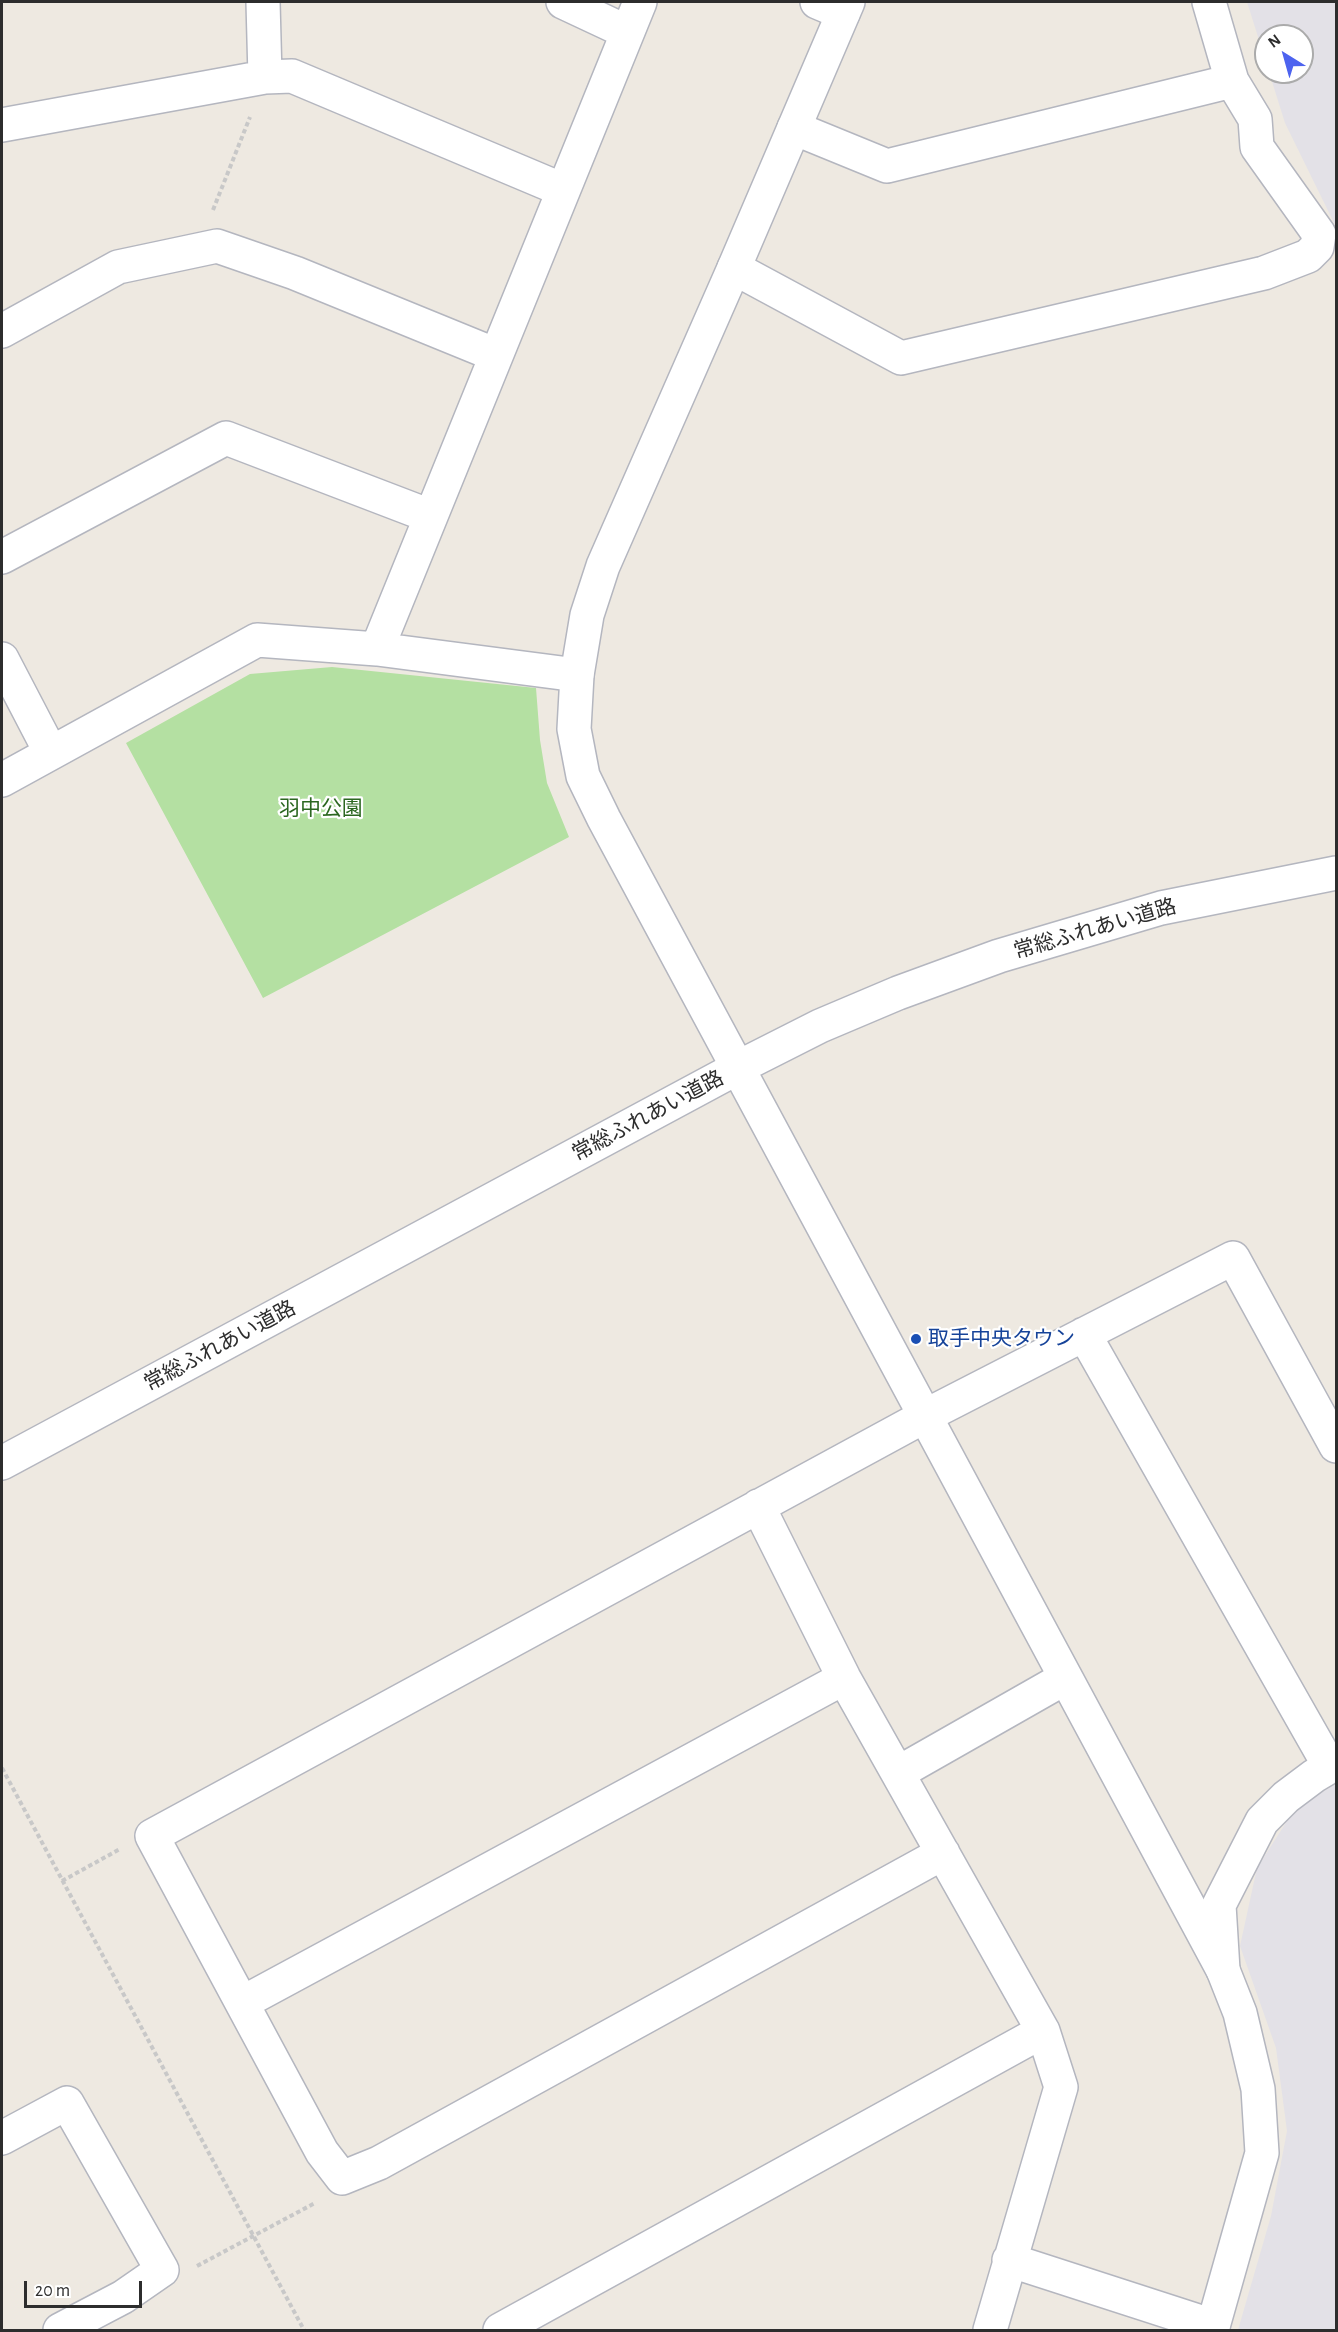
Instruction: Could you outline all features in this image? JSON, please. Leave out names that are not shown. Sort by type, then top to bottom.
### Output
[{"type":"street","points":[[263,2],[265,77]]},
{"type":"street","points":[[563,2],[627,32]]},
{"type":"street","points":[[377,649],[640,2]]},
{"type":"street","points":[[734,268],[901,358],[1264,273],[1308,256],[1317,248],[1319,234],[1257,147],[1255,119],[1232,81],[1209,2]]},
{"type":"street","points":[[836,5],[794,128],[603,566],[587,615],[577,675],[574,729],[583,777],[1223,1970],[1240,2013],[1258,2089],[1262,2153],[1212,2328],[1009,2260]]},
{"type":"street","points":[[2,125],[265,77],[292,76],[563,190]]},
{"type":"street","points":[[794,128],[888,166],[1232,81]]},
{"type":"street","points":[[2,331],[118,267],[218,246],[284,269],[496,355]]},
{"type":"street","points":[[2,557],[226,438],[430,516]]},
{"type":"street","points":[[2,780],[257,639],[377,649],[577,675]]},
{"type":"street","points":[[2,659],[51,753]]},
{"type":"street","name":"常総ふれあい道路","points":[[2,1463],[739,1067],[820,1026],[888,997],[999,956],[1161,908],[1336,873]]},
{"type":"street","points":[[943,1853],[379,2163],[342,2178],[322,2152],[153,1836],[925,1416],[1233,1258],[1336,1446]]},
{"type":"street","points":[[1084,1334],[1333,1765],[1286,1797],[1262,1821],[1234,1871],[1219,1905],[1223,1970]]},
{"type":"street","points":[[758,1506],[844,1678],[1043,2031],[1061,2087],[990,2331]]},
{"type":"street","points":[[242,2003],[844,1678]]},
{"type":"street","points":[[897,1773],[1065,1678]]},
{"type":"street","points":[[500,2331],[1043,2031]]},
{"type":"street","points":[[2,2138],[67,2103],[162,2270],[123,2297],[60,2331]]},
{"type":"path","points":[[197,250],[265,77]]},
{"type":"path","points":[[2,1768],[304,2331]]},
{"type":"path","points":[[62,1881],[121,1849]]},
{"type":"path","points":[[196,2266],[315,2202]]},
{"type":"shaded area","points":[[1247,2],[1336,2],[1336,227],[1285,123],[1273,84],[1314,84],[1314,24],[1254,24]]},
{"type":"shaded area","points":[[1336,1784],[1336,2330],[1238,2330],[1271,2216],[1287,2131],[1276,2048],[1240,1946],[1257,1868],[1296,1807]]},
{"type":"green space","name":"羽中公園","points":[[332,667],[536,688],[540,740],[547,783],[569,837],[263,998],[126,743],[250,674]]},
{"type":"place","name":"取手中央タウン","points":[[916,1339]]}]
